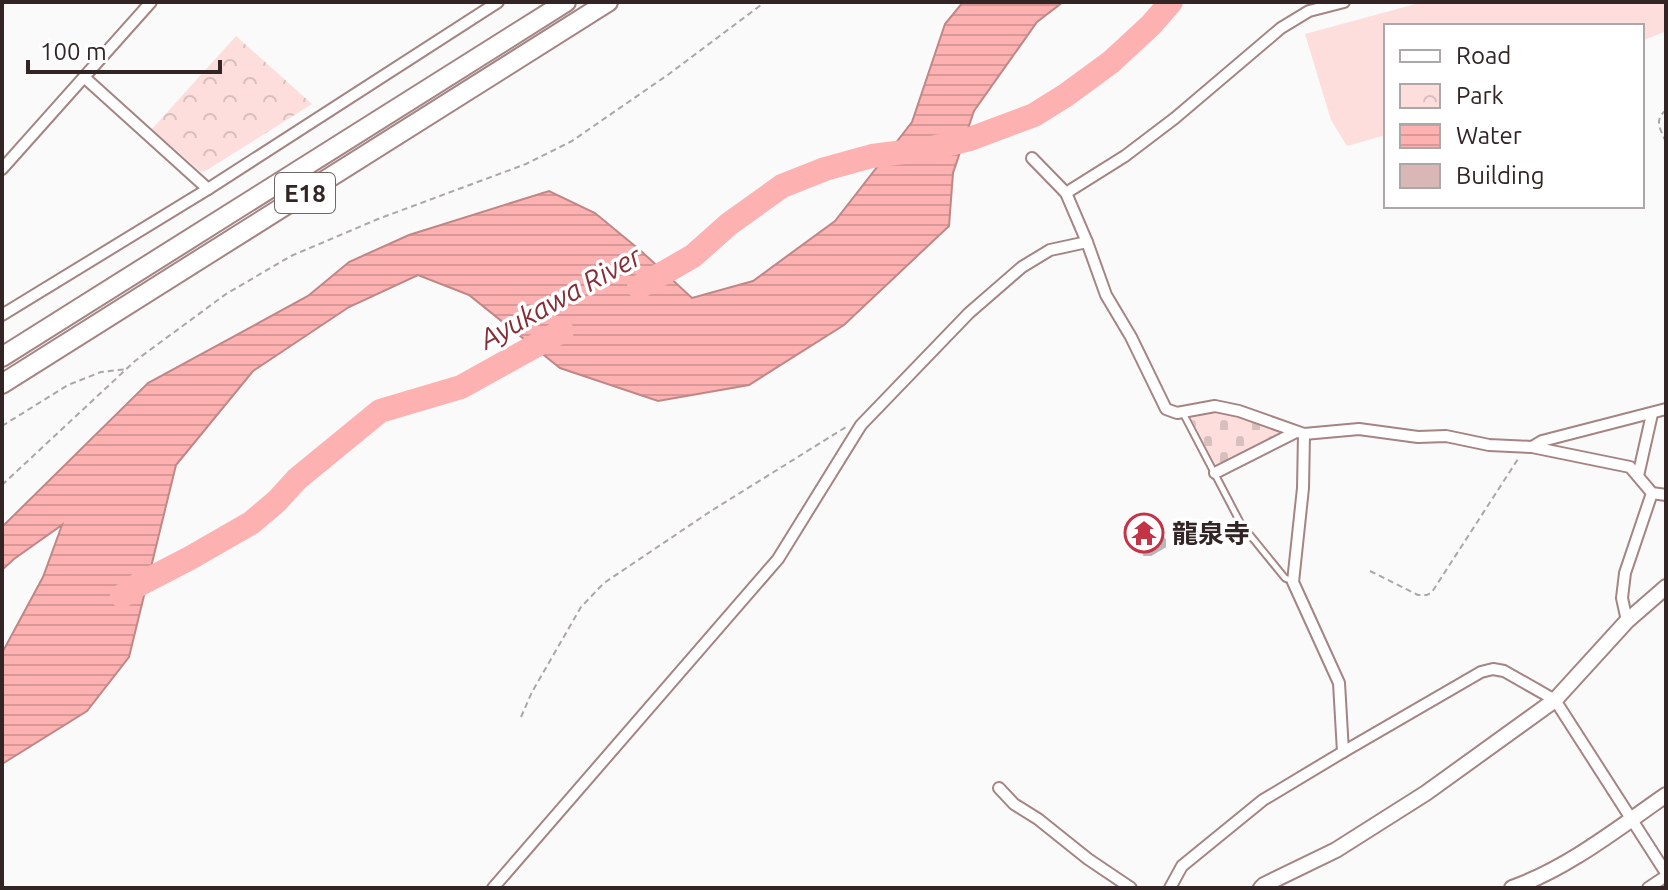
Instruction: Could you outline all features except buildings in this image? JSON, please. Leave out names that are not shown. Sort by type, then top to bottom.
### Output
[{"type":"highway","name":"E18","points":[[2,357],[566,2]]},
{"type":"highway","name":"E18","points":[[2,384],[608,2]]},
{"type":"street","points":[[2,169],[151,2]]},
{"type":"street","points":[[2,315],[208,189],[498,2]]},
{"type":"street","points":[[1066,193],[1125,156],[1175,118],[1281,28],[1309,11],[1344,2]]},
{"type":"street","points":[[84,77],[208,189]]},
{"type":"street","points":[[1032,158],[1066,193],[1106,295],[1131,337],[1166,409],[1177,413],[1215,406],[1239,411],[1300,433]]},
{"type":"street","points":[[493,888],[778,559],[861,425],[969,313],[1022,267],[1050,250],[1087,242]]},
{"type":"street","points":[[1529,447],[1666,409]]},
{"type":"street","points":[[1638,476],[1652,414]]},
{"type":"street","points":[[1215,473],[1300,433],[1359,429],[1529,447],[1630,467],[1652,493],[1666,495]]},
{"type":"street","points":[[1300,433],[1303,488],[1293,582],[1339,683],[1343,752]]},
{"type":"street","points":[[1627,621],[1622,598],[1625,573],[1652,493]]},
{"type":"street","points":[[1261,888],[1336,850],[1426,793],[1555,700],[1627,621],[1666,587]]},
{"type":"street","points":[[1170,888],[1182,866],[1263,800],[1481,672],[1493,669],[1504,671],[1555,700],[1666,874],[1648,888]]},
{"type":"street","points":[[999,788],[1014,804],[1131,888]]},
{"type":"street","points":[[1512,888],[1574,857],[1666,795]]},
{"type":"lane","points":[[1182,412],[1241,524],[1285,578],[1293,582]]},
{"type":"path","points":[[2,485],[147,351],[226,294],[291,256],[378,219],[526,164],[572,141],[765,2]]},
{"type":"path","points":[[1666,110],[1659,116],[1658,122],[1666,143]]},
{"type":"path","points":[[2,426],[68,385],[101,372],[128,369]]},
{"type":"path","points":[[521,717],[581,607],[604,583],[842,428],[861,425]]},
{"type":"path","points":[[1370,571],[1418,595],[1432,592],[1529,447]]},
{"type":"green space","points":[[1423,2],[1666,2],[1666,31],[1644,40],[1644,24],[1384,24],[1384,136],[1347,146],[1331,120],[1305,34]]},
{"type":"green space","points":[[236,36],[312,104],[201,172],[152,129]]},
{"type":"green space","points":[[1219,411],[1283,431],[1282,434],[1216,466],[1191,418]]},
{"type":"water","points":[[963,2],[1063,2],[1037,22],[974,111],[953,173],[949,226],[844,325],[749,385],[658,401],[560,368],[469,295],[418,275],[349,307],[253,371],[176,465],[129,657],[87,711],[2,764],[2,653],[43,577],[62,525],[2,570],[2,527],[148,383],[308,296],[349,262],[409,235],[549,191],[595,213],[692,298],[753,281],[835,221],[912,122],[945,24]]},
{"type":"waterway","name":"Ayukawa River","points":[[639,287],[693,256],[729,224],[782,186],[825,169],[872,156],[928,149],[970,139],[1034,115],[1111,62],[1171,2]]},
{"type":"waterway","name":"Ayukawa River","points":[[122,596],[251,523],[297,479],[380,411],[461,387],[562,331]]},
{"type":"place","name":"龍泉寺","points":[[1144,533]]}]
